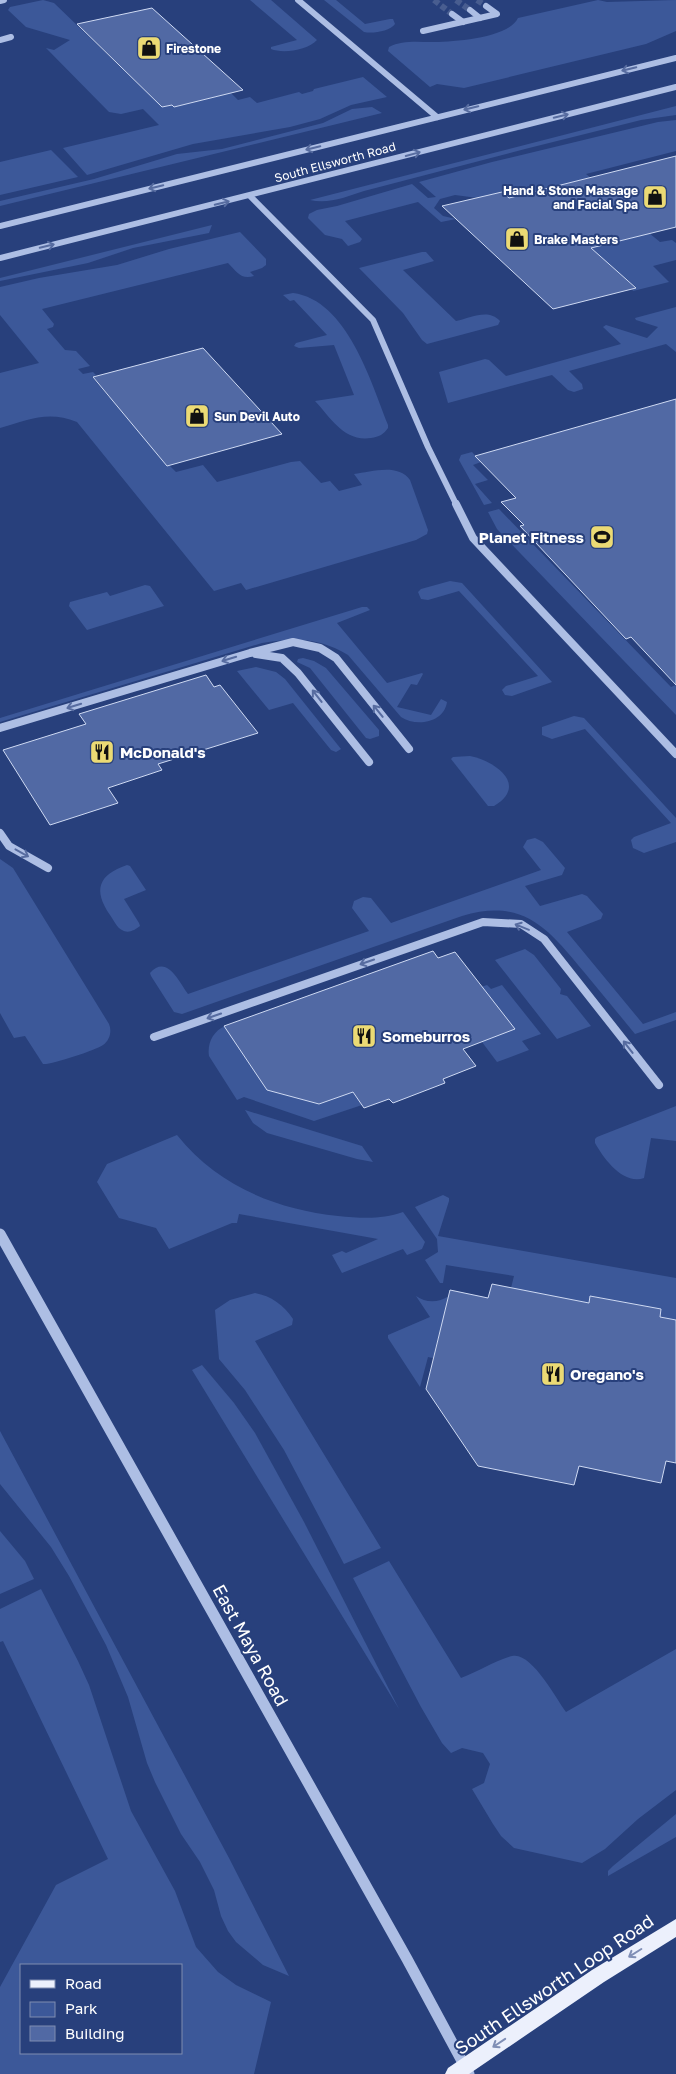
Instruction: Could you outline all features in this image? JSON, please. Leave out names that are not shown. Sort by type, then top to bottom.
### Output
[{"type":"main road","name":"South Ellsworth Loop Road","points":[[463,2071],[598,1976],[676,1927]]},
{"type":"street","points":[[298,0],[437,117]]},
{"type":"street","points":[[423,31],[497,14],[486,6]]},
{"type":"street","points":[[470,10],[480,18]]},
{"type":"street","points":[[452,14],[463,22]]},
{"type":"street","points":[[0,40],[11,37]]},
{"type":"street","name":"South Ellsworth Road","points":[[0,226],[676,58]]},
{"type":"street","name":"South Ellsworth Road","points":[[0,258],[676,87]]},
{"type":"street","points":[[250,196],[373,320],[428,447],[473,538],[676,754]]},
{"type":"street","points":[[0,728],[250,653],[293,642],[320,648],[336,658],[409,749]]},
{"type":"street","points":[[250,653],[282,658],[298,672],[369,762]]},
{"type":"street","points":[[0,833],[9,846],[48,868]]},
{"type":"street","points":[[154,1037],[483,922],[521,924],[544,939],[659,1085]]},
{"type":"street","name":"East Maya Road","points":[[0,1234],[408,1959],[463,2071]]},
{"type":"green space","points":[[43,0],[54,3],[162,107],[172,105],[174,107],[231,93],[238,100],[250,97],[257,103],[299,92],[302,94],[314,89],[363,77],[387,97],[351,105],[320,119],[290,127],[193,144],[87,175],[63,148],[159,125],[143,109],[121,114],[109,112],[46,48],[54,50],[70,40],[26,27],[8,10],[10,7]]},
{"type":"green space","points":[[250,0],[271,0],[317,40],[302,49],[282,51],[271,49],[271,47],[297,40]]},
{"type":"green space","points":[[324,0],[336,0],[365,24],[393,19],[395,24],[381,31],[364,32]]},
{"type":"green space","points":[[598,0],[607,2],[676,0],[676,31],[646,44],[464,88],[437,84],[430,87],[388,51],[389,47],[405,42],[440,42],[479,38],[504,30],[513,25],[518,18]]},
{"type":"green space","points":[[676,106],[676,115],[641,120],[337,199],[324,201],[310,200]]},
{"type":"green space","points":[[372,107],[382,113],[0,206],[0,201],[94,179],[177,154],[222,149],[323,123],[352,109]]},
{"type":"green space","points":[[676,120],[676,151],[586,174],[649,226],[643,228],[660,242],[672,240],[676,243],[676,260],[653,266],[669,282],[633,291],[632,289],[636,287],[604,260],[584,265],[502,192],[478,198],[455,195],[440,199],[434,208],[443,216],[456,219],[441,222],[418,202],[345,221],[362,239],[360,242],[348,246],[342,239],[325,235],[308,218],[309,214],[317,210],[412,184],[428,198],[436,197],[419,182],[492,162],[658,122]]},
{"type":"green space","points":[[51,150],[78,177],[0,195],[0,162]]},
{"type":"green space","points":[[212,225],[209,233],[133,248],[88,263],[0,281],[0,278]]},
{"type":"green space","points":[[240,232],[266,259],[266,265],[250,272],[254,276],[242,276],[228,263],[42,309],[54,324],[53,327],[47,329],[65,350],[76,351],[90,366],[78,369],[83,374],[93,372],[96,375],[92,377],[109,397],[112,397],[166,465],[169,465],[176,472],[203,465],[217,482],[300,461],[321,483],[330,481],[339,491],[362,485],[354,474],[391,470],[405,475],[410,480],[428,530],[427,534],[416,540],[246,590],[241,583],[214,591],[77,422],[67,418],[47,417],[29,419],[0,428],[0,373],[39,363],[0,315],[0,287],[39,278],[117,265],[169,249]]},
{"type":"green space","points":[[426,252],[434,261],[403,270],[456,321],[485,314],[495,317],[500,321],[498,325],[427,344],[422,340],[403,313],[359,268]]},
{"type":"green space","points":[[293,293],[312,299],[328,311],[342,327],[354,346],[365,366],[388,425],[388,428],[381,435],[374,438],[361,438],[346,433],[315,401],[354,395],[334,345],[299,348],[294,346],[296,343],[327,335],[294,300],[290,301],[283,295]]},
{"type":"green space","points":[[676,307],[676,352],[666,344],[569,371],[582,384],[583,389],[574,392],[568,390],[552,375],[448,403],[439,372],[485,359],[489,360],[506,376],[621,344],[603,327],[606,325],[647,338],[658,327],[635,318]]},
{"type":"green space","points":[[472,452],[481,462],[473,465],[488,480],[475,484],[492,503],[484,505],[459,460],[461,455]]},
{"type":"green space","points":[[499,509],[671,687],[676,685],[676,715],[497,529],[488,512]]},
{"type":"green space","points":[[450,581],[462,583],[552,682],[512,696],[505,695],[502,690],[506,686],[538,676],[459,591],[428,600],[421,599],[418,592],[421,589]]},
{"type":"green space","points":[[145,585],[150,586],[164,606],[87,630],[69,606],[70,602],[107,592],[110,596]]},
{"type":"green space","points":[[367,607],[370,610],[337,623],[387,683],[423,674],[417,685],[411,684],[397,707],[431,715],[441,699],[447,702],[441,715],[428,721],[414,722],[407,720],[401,717],[348,655],[338,649],[317,642],[285,640],[262,643],[0,722],[0,718]]},
{"type":"green space","points":[[303,658],[314,661],[326,668],[379,730],[379,736],[370,739],[366,738],[310,668],[297,662],[298,659]]},
{"type":"green space","points":[[256,667],[276,672],[285,679],[341,749],[336,752],[331,750],[293,703],[269,710],[237,671]]},
{"type":"green space","points":[[574,716],[584,718],[676,818],[676,842],[644,853],[633,848],[631,840],[634,837],[671,823],[585,729],[552,739],[542,735],[542,727]]},
{"type":"green space","points":[[470,756],[498,768],[508,782],[509,790],[504,798],[494,806],[488,806],[451,759],[453,757]]},
{"type":"green space","points":[[535,838],[543,842],[565,868],[562,875],[525,886],[540,906],[582,894],[587,896],[603,914],[601,919],[567,932],[643,1024],[676,1012],[676,1020],[635,1034],[559,943],[533,921],[519,914],[502,911],[484,911],[462,916],[182,1014],[174,1012],[151,976],[150,973],[156,968],[167,968],[177,977],[188,994],[369,931],[352,908],[354,901],[363,897],[371,898],[391,923],[541,870],[523,847],[527,840]]},
{"type":"green space","points":[[0,859],[13,868],[109,1024],[110,1035],[103,1045],[73,1057],[43,1064],[25,1036],[14,1038],[0,1013]]},
{"type":"green space","points":[[127,865],[130,866],[146,890],[124,899],[140,926],[129,932],[120,929],[115,923],[101,898],[100,891],[104,879],[117,869]]},
{"type":"green space","points":[[525,949],[534,955],[561,989],[560,994],[567,996],[591,1026],[557,1039],[495,960]]},
{"type":"green space","points":[[487,985],[491,989],[502,985],[541,1034],[522,1041],[529,1050],[497,1062],[482,1042],[514,1029],[481,987]]},
{"type":"green space","points":[[225,1026],[267,1090],[319,1104],[353,1092],[362,1105],[314,1121],[244,1097],[237,1100],[209,1056],[212,1038],[217,1031]]},
{"type":"green space","points":[[676,1106],[676,1141],[651,1138],[644,1178],[629,1178],[615,1169],[595,1143],[597,1137]]},
{"type":"green space","points":[[245,1110],[362,1146],[373,1162],[267,1133],[253,1123]]},
{"type":"green space","points":[[177,1135],[193,1153],[229,1181],[270,1201],[315,1213],[346,1217],[379,1217],[403,1212],[425,1242],[422,1249],[407,1255],[403,1249],[342,1273],[332,1255],[342,1251],[346,1253],[378,1239],[239,1214],[237,1223],[232,1223],[169,1249],[156,1228],[119,1218],[97,1182],[107,1164]]},
{"type":"green space","points":[[443,1195],[449,1198],[449,1201],[438,1236],[676,1278],[676,1320],[660,1317],[661,1309],[591,1296],[589,1303],[511,1288],[514,1276],[446,1265],[443,1283],[440,1283],[425,1260],[438,1252],[437,1239],[415,1207]]},
{"type":"green space","points":[[255,1293],[277,1302],[286,1309],[293,1319],[292,1325],[255,1341],[381,1548],[344,1564],[284,1450],[245,1390],[219,1359],[215,1310],[230,1300]]},
{"type":"green space","points":[[416,1296],[432,1301],[441,1300],[449,1296],[433,1358],[428,1357],[420,1387],[388,1338],[388,1335],[430,1317]]},
{"type":"green space","points":[[202,1365],[234,1403],[255,1433],[304,1522],[399,1709],[192,1370]]},
{"type":"green space","points":[[0,1431],[229,1858],[289,1976],[263,1965],[236,1942],[228,1931],[221,1916],[214,1890],[200,1862],[181,1834],[155,1782],[147,1763],[128,1697],[106,1645],[69,1576],[51,1547],[0,1484]]},
{"type":"green space","points":[[0,1531],[25,1561],[34,1579],[0,1594]]},
{"type":"green space","points":[[389,1561],[461,1678],[505,1658],[519,1656],[535,1668],[566,1712],[676,1649],[676,1790],[638,1819],[605,1849],[582,1863],[514,1848],[501,1836],[472,1789],[484,1783],[490,1764],[483,1753],[462,1748],[451,1753],[442,1743],[353,1578]]},
{"type":"green space","points":[[41,1589],[89,1685],[131,1811],[175,1891],[196,1947],[218,1972],[236,1985],[271,2002],[254,2074],[0,2074],[0,1987],[56,1885],[108,1859],[3,1641],[0,1642],[0,1609]]},
{"type":"green space","points":[[676,1814],[676,1837],[608,1876],[608,1871],[613,1866]]},
{"type":"building","name":"Firestone","points":[[152,8],[243,90],[174,107],[172,105],[162,107],[77,24]]},
{"type":"building","points":[[676,156],[676,227],[591,248],[636,288],[553,309],[442,206],[502,192],[509,198]]},
{"type":"building","name":"Sun Devil Auto","points":[[203,348],[282,434],[167,466],[93,377]]},
{"type":"building","name":"Planet Fitness","points":[[676,399],[676,685],[631,637],[626,639],[520,526],[524,525],[501,502],[516,498],[475,456]]},
{"type":"building","name":"McDonald's","points":[[206,675],[214,687],[220,685],[258,733],[158,764],[162,770],[108,788],[118,803],[50,825],[3,750],[86,724],[79,714]]},
{"type":"building","name":"Someburros","points":[[433,951],[438,958],[455,952],[515,1029],[463,1049],[476,1066],[443,1079],[445,1083],[393,1103],[389,1099],[364,1108],[353,1092],[319,1104],[267,1090],[224,1026]]},
{"type":"building","name":"Oregano's","points":[[492,1284],[589,1303],[590,1296],[661,1309],[660,1317],[676,1320],[676,1463],[666,1461],[661,1483],[579,1466],[574,1485],[478,1466],[426,1389],[450,1290],[488,1298]]},
{"type":"tunnel","points":[[434,0],[452,14]]},
{"type":"tunnel","points":[[456,0],[470,10]]},
{"type":"tunnel","points":[[477,0],[486,6]]},
{"type":"place","name":"Firestone","points":[[149,48]]},
{"type":"place","name":"Hand & Stone Massage and Facial Spa","points":[[655,197]]},
{"type":"place","name":"Brake Masters","points":[[517,239]]},
{"type":"place","name":"Sun Devil Auto","points":[[197,416]]},
{"type":"place","name":"Planet Fitness","points":[[602,537]]},
{"type":"place","name":"McDonald's","points":[[102,752]]},
{"type":"place","name":"Someburros","points":[[364,1036]]},
{"type":"place","name":"Oregano's","points":[[553,1374]]}]
